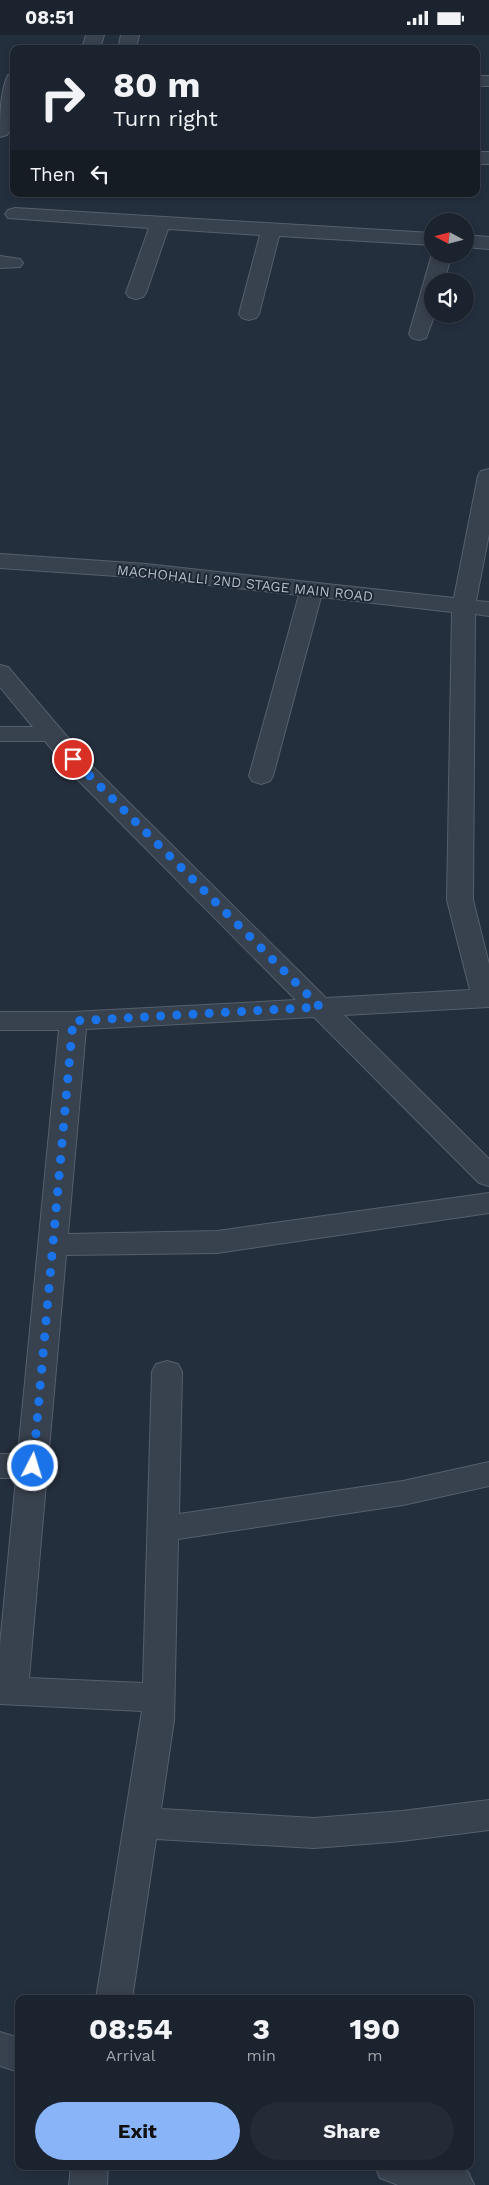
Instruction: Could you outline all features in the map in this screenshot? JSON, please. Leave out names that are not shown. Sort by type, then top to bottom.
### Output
[{"type":"street","points":[[0,131],[8,86]]},
{"type":"street","points":[[15,214],[424,239]]},
{"type":"street","points":[[136,293],[160,223]]},
{"type":"street","points":[[249,313],[271,230]]},
{"type":"street","points":[[474,242],[489,243]]},
{"type":"street","points":[[419,334],[424,316]]},
{"type":"street","points":[[0,1021],[73,1021],[488,998],[468,937],[460,900],[464,606],[489,476]]},
{"type":"street","name":"MACHOHALLI 2ND STAGE MAIN ROAD","points":[[0,561],[146,571],[489,609]]},
{"type":"street","points":[[261,776],[312,589]]},
{"type":"street","points":[[0,672],[84,771],[489,1176]]},
{"type":"street","points":[[0,734],[52,734]]},
{"type":"street","points":[[73,1021],[33,1466],[6,1690],[158,1698]]},
{"type":"street","points":[[52,1245],[216,1242],[489,1203]]},
{"type":"street","points":[[115,1995],[158,1720],[167,1372]]},
{"type":"street","points":[[0,1466],[33,1466]]},
{"type":"street","points":[[163,1529],[403,1493],[489,1474]]},
{"type":"street","points":[[141,1823],[314,1833],[402,1826],[489,1815]]},
{"type":"street","points":[[0,2049],[15,2054]]},
{"type":"street","points":[[88,2185],[90,2170]]},
{"type":"street","points":[[405,2170],[456,2185]]},
{"type":"route","points":[[33,1466],[73,1021],[320,1007],[73,759]]}]
